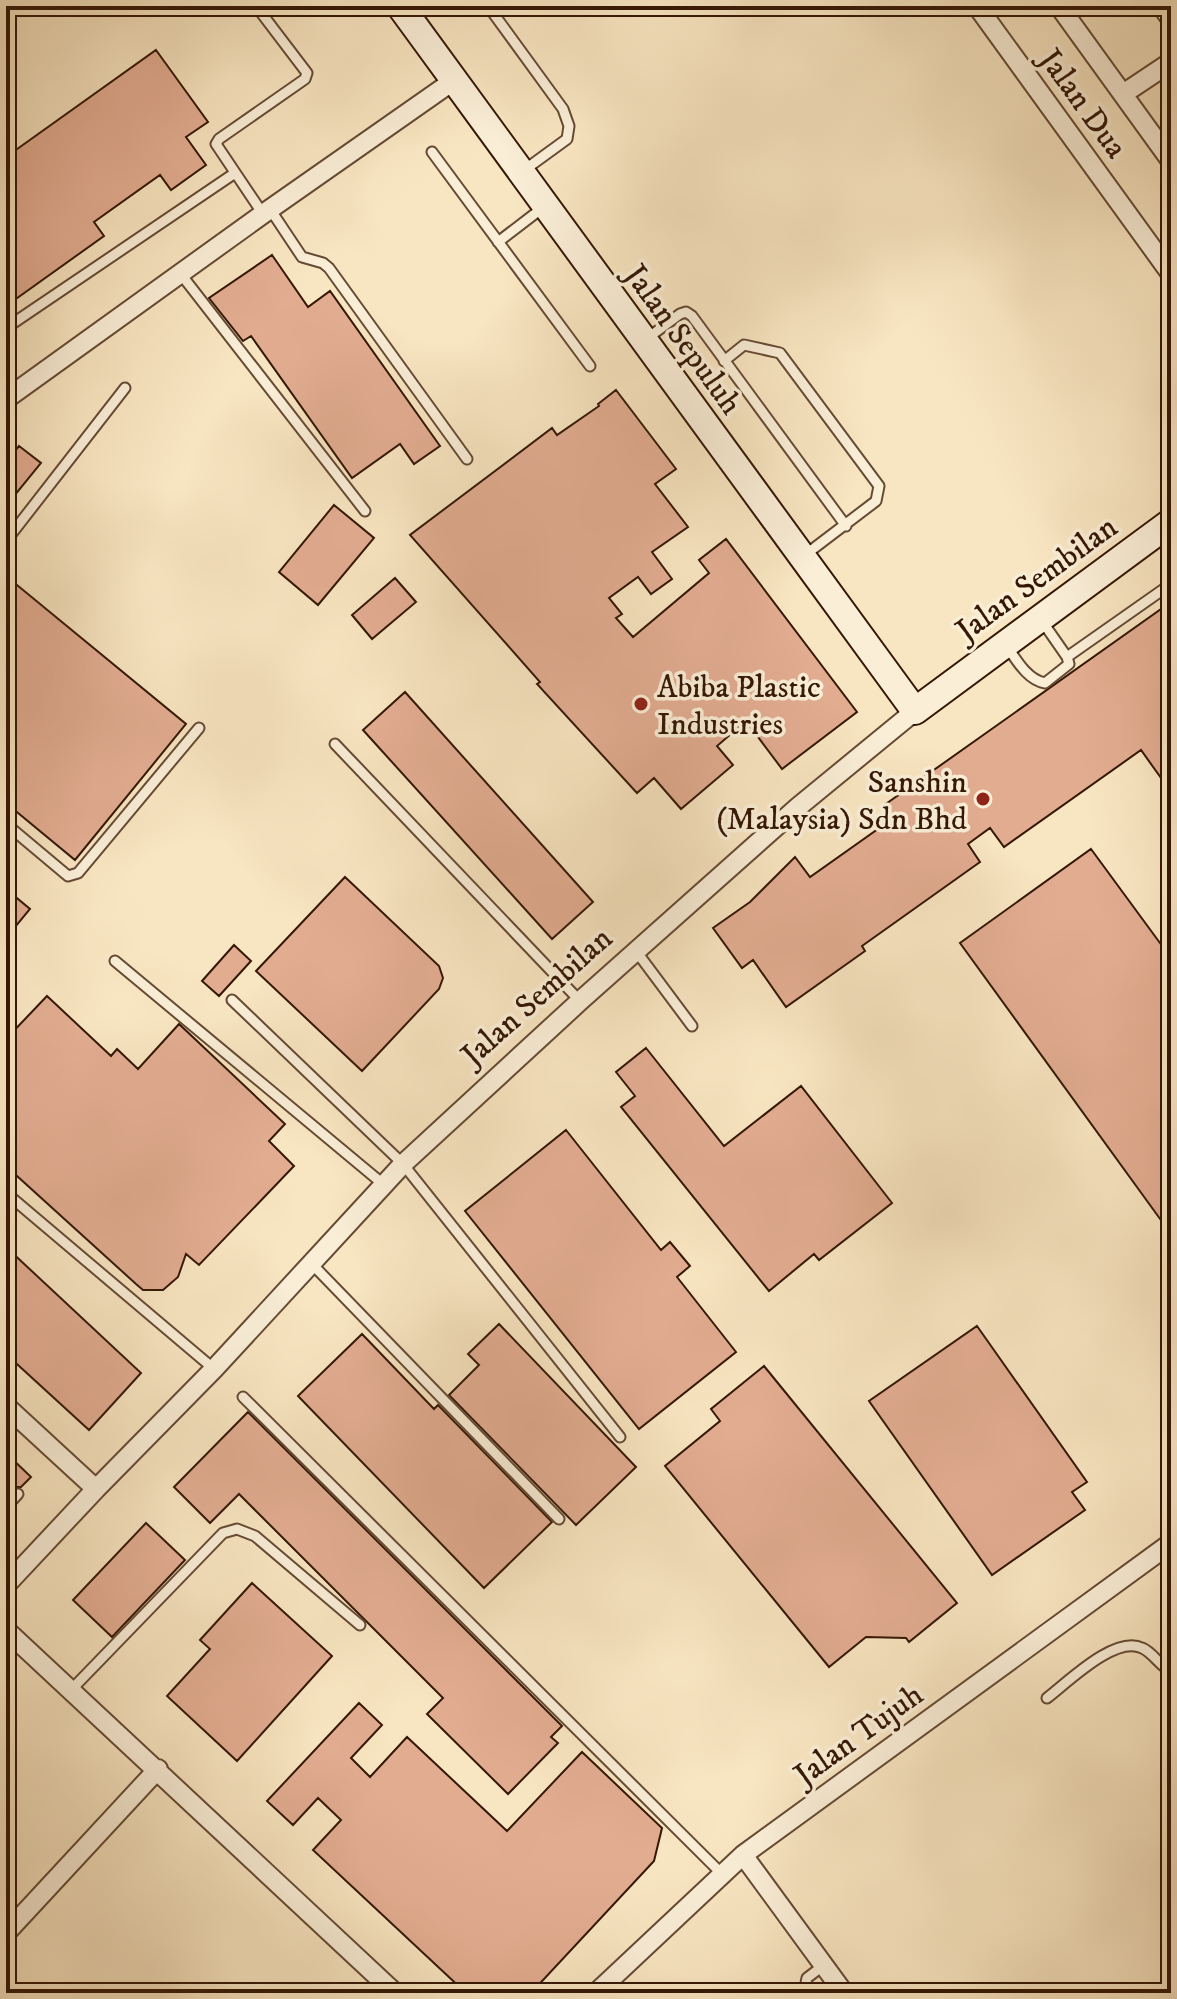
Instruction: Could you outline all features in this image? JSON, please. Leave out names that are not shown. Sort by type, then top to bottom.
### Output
[{"type":"main road","name":"Jalan Sepuluh","points":[[400,6],[915,711]]},
{"type":"main road","name":"Jalan Sembilan","points":[[915,711],[1171,522]]},
{"type":"street","name":"Jalan Dua","points":[[977,6],[1171,274]]},
{"type":"street","points":[[1059,6],[1171,161]]},
{"type":"street","points":[[1123,94],[1171,62]]},
{"type":"street","points":[[6,399],[453,81]]},
{"type":"street","name":"Jalan Sembilan","points":[[6,1585],[214,1369],[403,1164],[798,807],[915,711]]},
{"type":"street","points":[[6,1406],[96,1489]]},
{"type":"street","name":"Jalan Tujuh","points":[[596,1993],[743,1855],[1171,1543]]},
{"type":"street","points":[[6,1630],[395,1993]]},
{"type":"street","points":[[6,1933],[158,1769]]},
{"type":"street","points":[[743,1855],[844,1993]]},
{"type":"lane","points":[[256,6],[307,73],[305,79],[216,144],[235,173],[302,257],[329,268],[467,459]]},
{"type":"lane","points":[[488,6],[563,109],[569,126],[567,139],[521,173]]},
{"type":"lane","points":[[1156,6],[1171,27]]},
{"type":"lane","points":[[432,152],[590,366]]},
{"type":"lane","points":[[6,328],[235,173]]},
{"type":"lane","points":[[498,242],[545,206]]},
{"type":"lane","points":[[180,273],[365,511]]},
{"type":"lane","points":[[644,341],[686,312],[692,316],[846,526]]},
{"type":"lane","points":[[724,361],[744,345],[780,353],[879,486],[876,501],[803,557]]},
{"type":"lane","points":[[6,541],[125,388]]},
{"type":"lane","points":[[1067,657],[1171,584]]},
{"type":"lane","points":[[1004,643],[1037,682],[1045,683],[1064,670],[1069,664],[1067,657],[1039,617]]},
{"type":"lane","points":[[6,824],[68,876],[78,873],[199,728]]},
{"type":"lane","points":[[335,744],[580,1001]]},
{"type":"lane","points":[[636,951],[692,1026]]},
{"type":"lane","points":[[115,961],[383,1184]]},
{"type":"lane","points":[[232,1000],[403,1164],[620,1437]]},
{"type":"lane","points":[[6,1193],[214,1369]]},
{"type":"lane","points":[[311,1263],[559,1519]]},
{"type":"lane","points":[[243,1397],[721,1873]]},
{"type":"lane","points":[[6,1507],[18,1494]]},
{"type":"lane","points":[[72,1689],[223,1533],[237,1529],[255,1536],[360,1625]]},
{"type":"lane","points":[[1047,1698],[1105,1653],[1122,1645],[1141,1647],[1171,1671]]},
{"type":"lane","points":[[804,1993],[807,1978],[824,1965]]},
{"type":"building","points":[[156,50],[208,122],[186,137],[206,165],[171,190],[160,175],[94,222],[104,236],[6,306],[6,157]]},
{"type":"building","points":[[272,255],[308,307],[330,291],[440,446],[414,464],[400,444],[352,478],[251,336],[243,341],[209,298]]},
{"type":"building","points":[[616,390],[676,469],[655,484],[688,527],[652,552],[672,579],[651,594],[638,577],[609,598],[622,614],[616,618],[633,637],[709,573],[699,560],[726,539],[857,712],[782,769],[746,721],[717,746],[733,765],[681,809],[654,778],[637,793],[537,684],[540,682],[410,535],[552,428],[557,435],[599,406]]},
{"type":"building","points":[[19,446],[41,463],[6,506],[6,463]]},
{"type":"building","points":[[334,505],[374,538],[318,605],[279,572]]},
{"type":"building","points":[[6,576],[186,724],[75,860],[6,803]]},
{"type":"building","points":[[395,578],[416,602],[372,639],[352,615]]},
{"type":"building","name":"Sanshin (Malaysia) Sdn Bhd","points":[[1171,602],[1171,792],[1141,750],[1004,847],[990,828],[968,844],[980,862],[862,946],[865,951],[786,1007],[753,960],[742,968],[713,928],[750,902],[795,857],[810,877],[892,819],[883,806]]},
{"type":"building","points":[[405,692],[593,902],[552,939],[363,730]]},
{"type":"building","points":[[1091,849],[1171,958],[1171,1234],[960,943]]},
{"type":"building","points":[[345,877],[439,966],[443,978],[439,989],[362,1071],[256,971]]},
{"type":"building","points":[[6,889],[30,909],[6,938]]},
{"type":"building","points":[[234,945],[251,961],[219,996],[202,981]]},
{"type":"building","points":[[47,996],[111,1056],[117,1049],[138,1069],[179,1024],[285,1124],[269,1141],[294,1166],[199,1265],[186,1254],[178,1277],[163,1290],[143,1290],[6,1166],[6,1039]]},
{"type":"building","points":[[646,1048],[724,1146],[801,1086],[892,1203],[819,1260],[814,1254],[769,1291],[621,1107],[635,1096],[616,1072]]},
{"type":"building","points":[[566,1130],[661,1250],[670,1242],[690,1266],[677,1277],[736,1352],[639,1429],[465,1211]]},
{"type":"building","points":[[6,1247],[141,1373],[89,1430],[6,1354]]},
{"type":"building","points":[[499,1324],[636,1467],[576,1525],[449,1395],[479,1365],[468,1354]]},
{"type":"building","points":[[977,1326],[1087,1482],[1072,1492],[1085,1510],[992,1575],[869,1401]]},
{"type":"building","points":[[362,1334],[434,1409],[438,1405],[552,1522],[484,1588],[298,1396]]},
{"type":"building","points":[[764,1366],[957,1603],[909,1642],[906,1638],[866,1637],[829,1667],[665,1466],[720,1421],[711,1409]]},
{"type":"building","points":[[248,1412],[562,1726],[551,1737],[558,1743],[508,1794],[427,1714],[443,1698],[239,1494],[210,1523],[174,1487]]},
{"type":"building","points":[[6,1453],[31,1477],[6,1496]]},
{"type":"building","points":[[146,1523],[185,1560],[112,1637],[73,1600]]},
{"type":"building","points":[[252,1583],[332,1656],[237,1761],[167,1696],[210,1649],[200,1640]]},
{"type":"building","points":[[359,1703],[382,1725],[351,1758],[370,1777],[407,1737],[507,1831],[582,1752],[662,1828],[654,1861],[531,1993],[466,1993],[313,1850],[341,1820],[318,1798],[293,1825],[267,1801]]},
{"type":"place","name":"Abiba Plastic Industries","points":[[641,704]]},
{"type":"place","name":"Sanshin (Malaysia) Sdn Bhd","points":[[983,799]]}]
